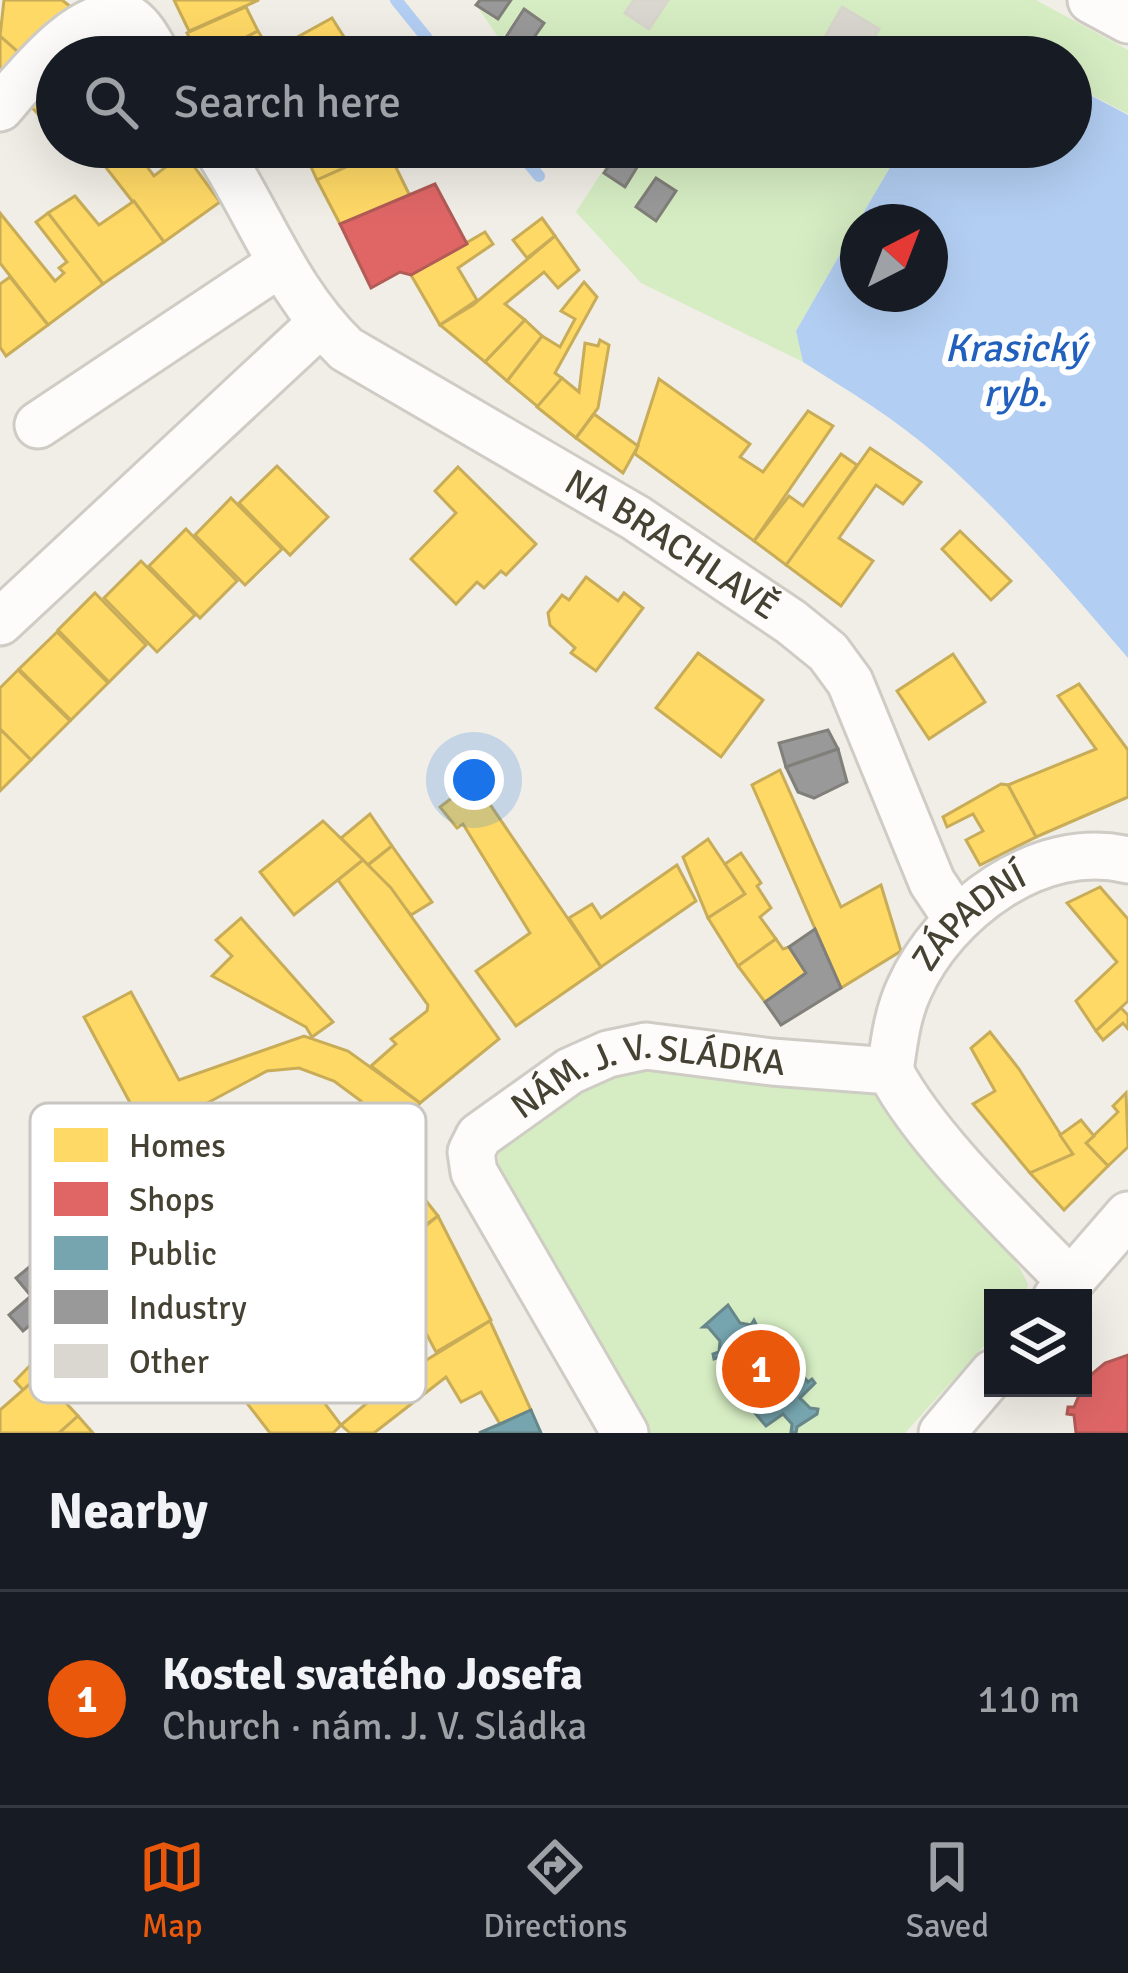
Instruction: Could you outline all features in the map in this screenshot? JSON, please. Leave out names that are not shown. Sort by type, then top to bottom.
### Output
[{"type":"street","points":[[1091,0],[1128,20]]},
{"type":"street","points":[[65,36],[99,12],[111,12],[134,22],[144,36]]},
{"type":"street","points":[[0,108],[36,68]]},
{"type":"street","name":"NA BRACHLAVĚ","points":[[228,168],[294,290],[346,349],[636,518],[778,612],[828,652],[850,682],[932,882],[956,918]]},
{"type":"street","points":[[38,425],[281,263]]},
{"type":"street","points":[[0,622],[320,324]]},
{"type":"street","name":"ZÁPADNÍ","points":[[890,1071],[897,1020],[909,987],[956,918],[1046,863],[1082,856],[1128,860]]},
{"type":"street","name":"NÁM. J. V. SLÁDKA","points":[[625,1433],[474,1172],[470,1152],[479,1136],[570,1071],[608,1054],[646,1046],[890,1071]]},
{"type":"street","points":[[890,1071],[902,1094],[1062,1289]]},
{"type":"street","points":[[1064,1289],[1128,1215]]},
{"type":"street","points":[[959,1428],[984,1388]]},
{"type":"green space","points":[[508,0],[1036,0],[1128,50],[1128,114],[1092,95],[1092,36],[532,36],[540,23],[521,10],[504,36],[498,36],[476,5],[494,19]]},
{"type":"green space","points":[[604,168],[890,168],[869,204],[840,204],[840,255],[796,331],[803,362],[641,283],[576,212]]},
{"type":"green space","points":[[643,1064],[866,1088],[906,1124],[1020,1268],[1027,1289],[984,1289],[984,1346],[905,1433],[637,1433],[501,1179],[498,1158],[506,1137],[538,1110]]},
{"type":"water","name":"Krasický ryb.","points":[[1092,96],[1128,115],[1128,658],[1013,529],[939,457],[890,418],[803,362],[796,331],[840,254],[840,312],[948,312],[948,204],[869,204],[890,168],[1092,168]]},
{"type":"building: Homes","points":[[4,0],[62,0],[71,7],[47,36],[36,36],[36,49],[27,60],[0,36]]},
{"type":"building: Homes","points":[[174,0],[259,0],[189,31]]},
{"type":"building: Homes","points":[[246,7],[258,31],[249,36],[187,33]]},
{"type":"building: Homes","points":[[332,18],[343,36],[299,36]]},
{"type":"building: Homes","points":[[0,36],[27,60],[0,91]]},
{"type":"building: Homes","points":[[36,83],[36,112],[22,97]]},
{"type":"building: Homes","points":[[106,168],[148,168],[154,176],[164,168],[195,168],[220,202],[164,242]]},
{"type":"building: Homes","points":[[312,168],[344,168],[317,180]]},
{"type":"building: Homes","points":[[344,168],[396,168],[410,196],[340,224],[317,180]]},
{"type":"building: Homes","points":[[75,196],[99,225],[134,201],[164,242],[103,284],[48,213]]},
{"type":"building: Homes","points":[[0,213],[55,281],[67,262],[36,222],[48,213],[103,284],[48,325],[0,263]]},
{"type":"building: Homes","points":[[542,218],[555,236],[527,258],[513,240]]},
{"type":"building: Homes","points":[[485,232],[493,244],[458,268],[477,300],[440,325],[411,275]]},
{"type":"building: Homes","points":[[555,236],[579,270],[558,288],[544,272],[505,304],[525,320],[485,362],[440,325],[473,305]]},
{"type":"building: Homes","points":[[10,277],[48,325],[6,356],[0,347],[0,284]]},
{"type":"building: Homes","points":[[584,282],[597,297],[555,373],[562,378],[538,407],[507,381],[542,336],[560,347],[575,319],[561,311]]},
{"type":"building: Homes","points":[[525,320],[542,336],[507,381],[485,362]]},
{"type":"building: Homes","points":[[600,340],[609,345],[598,408],[576,438],[537,407],[562,378],[579,392],[585,343],[598,346]]},
{"type":"building: Homes","points":[[659,379],[750,444],[740,457],[763,472],[808,411],[833,426],[754,541],[635,454]]},
{"type":"building: Homes","points":[[594,414],[638,446],[623,473],[576,438]]},
{"type":"building: Homes","points":[[870,448],[921,482],[903,504],[876,485],[839,538],[873,561],[841,606],[786,565]]},
{"type":"building: Homes","points":[[841,454],[857,465],[786,565],[754,541],[789,496],[803,506]]},
{"type":"building: Homes","points":[[277,466],[328,517],[290,555],[239,503]]},
{"type":"building: Homes","points":[[458,467],[536,544],[506,575],[501,571],[484,588],[477,582],[456,604],[411,559],[456,513],[435,491]]},
{"type":"building: Homes","points":[[231,498],[282,549],[245,585],[195,535]]},
{"type":"building: Homes","points":[[186,529],[237,581],[200,618],[149,566]]},
{"type":"building: Homes","points":[[960,531],[1011,581],[991,600],[942,549]]},
{"type":"building: Homes","points":[[141,561],[195,615],[157,652],[104,598]]},
{"type":"building: Homes","points":[[586,577],[618,601],[624,593],[643,608],[596,671],[571,653],[575,648],[550,625],[548,613],[562,595],[569,600]]},
{"type":"building: Homes","points":[[95,593],[146,645],[109,682],[58,630]]},
{"type":"building: Homes","points":[[57,632],[108,683],[71,720],[19,669]]},
{"type":"building: Homes","points":[[698,653],[763,700],[721,757],[656,708]]},
{"type":"building: Homes","points":[[953,654],[985,702],[929,739],[897,691]]},
{"type":"building: Homes","points":[[18,670],[70,721],[31,760],[0,729],[0,688]]},
{"type":"building: Homes","points":[[1079,684],[1128,750],[1128,797],[1036,837],[1008,785],[1096,749],[1058,696]]},
{"type":"building: Homes","points":[[0,729],[31,760],[0,791]]},
{"type":"building: Homes","points":[[780,770],[841,907],[881,885],[901,951],[841,988],[752,785]]},
{"type":"building: Homes","points":[[474,781],[601,967],[516,1026],[476,971],[530,933],[463,824],[457,828],[440,807]]},
{"type":"building: Homes","points":[[1001,784],[1008,785],[1036,837],[980,865],[966,840],[983,831],[973,814],[947,827],[943,817]]},
{"type":"building: Homes","points":[[370,814],[392,846],[368,865],[341,838]]},
{"type":"building: Homes","points":[[323,821],[363,860],[294,915],[260,872]]},
{"type":"building: Homes","points":[[708,839],[745,894],[708,918],[683,857]]},
{"type":"building: Homes","points":[[392,846],[432,902],[411,915],[368,865]]},
{"type":"building: Homes","points":[[741,853],[761,883],[757,886],[771,908],[760,917],[776,939],[738,966],[708,918],[745,894],[725,864]]},
{"type":"building: Homes","points":[[363,860],[391,888],[499,1039],[420,1103],[371,1066],[396,1044],[391,1039],[427,1011],[428,1005],[338,880]]},
{"type":"building: Homes","points":[[677,865],[696,901],[601,967],[569,918],[592,904],[601,918]]},
{"type":"building: Homes","points":[[1100,887],[1128,919],[1128,1001],[1096,1031],[1076,1001],[1117,962],[1067,903]]},
{"type":"building: Homes","points":[[241,918],[333,1022],[312,1037],[306,1027],[212,976],[232,956],[216,940]]},
{"type":"building: Homes","points":[[776,939],[783,949],[789,947],[806,973],[765,1002],[738,966]]},
{"type":"building: Homes","points":[[131,992],[179,1080],[304,1036],[348,1051],[420,1103],[359,1103],[334,1081],[299,1068],[267,1071],[207,1103],[130,1103],[84,1017]]},
{"type":"building: Homes","points":[[1121,1008],[1128,1015],[1128,1029],[1123,1023],[1103,1040],[1096,1031]]},
{"type":"building: Homes","points":[[990,1032],[1073,1154],[1030,1173],[973,1104],[995,1091],[971,1048]]},
{"type":"building: Homes","points":[[1126,1093],[1128,1147],[1108,1166],[1086,1143],[1118,1112],[1113,1106]]},
{"type":"building: Homes","points":[[1081,1120],[1094,1136],[1086,1143],[1108,1166],[1064,1210],[1030,1173],[1073,1154],[1060,1135]]},
{"type":"building: Homes","points":[[426,1201],[438,1216],[426,1225]]},
{"type":"building: Homes","points":[[438,1216],[491,1320],[436,1352],[426,1333],[426,1226]]},
{"type":"building: Homes","points":[[490,1321],[531,1410],[500,1424],[481,1392],[461,1402],[446,1377],[426,1393],[426,1360]]},
{"type":"building: Homes","points":[[30,1366],[30,1384],[23,1390],[15,1381]]},
{"type":"building: Homes","points":[[30,1384],[30,1403],[66,1403],[78,1416],[59,1433],[0,1433],[0,1410]]},
{"type":"building: Homes","points":[[247,1403],[324,1403],[341,1425],[333,1433],[270,1433]]},
{"type":"building: Homes","points":[[367,1403],[413,1403],[374,1433],[350,1433],[341,1425]]},
{"type":"building: Homes","points":[[78,1416],[93,1433],[59,1433]]},
{"type":"building: Shops","points":[[435,184],[467,244],[411,275],[400,272],[371,288],[340,224]]},
{"type":"building: Shops","points":[[1128,1355],[1128,1433],[1076,1433],[1068,1407],[1074,1407],[1078,1397],[1092,1397],[1092,1374],[1105,1363]]},
{"type":"building: Public","points":[[728,1305],[740,1323],[751,1325],[754,1320],[761,1334],[769,1329],[768,1336],[786,1349],[783,1352],[794,1366],[798,1362],[797,1369],[808,1382],[815,1383],[800,1398],[818,1409],[817,1414],[797,1427],[796,1433],[783,1414],[766,1426],[754,1412],[756,1406],[752,1410],[748,1406],[753,1402],[742,1389],[734,1389],[738,1385],[728,1372],[720,1371],[727,1364],[713,1354],[719,1352],[720,1341],[703,1327]]},
{"type":"building: Public","points":[[531,1410],[541,1433],[479,1433],[500,1424]]},
{"type":"building: Industry","points":[[480,0],[511,0],[498,19],[476,5]]},
{"type":"building: Industry","points":[[524,9],[544,23],[535,36],[507,36]]},
{"type":"building: Industry","points":[[607,168],[637,168],[625,187],[604,173]]},
{"type":"building: Industry","points":[[656,178],[676,191],[656,221],[636,207]]},
{"type":"building: Industry","points":[[828,730],[838,749],[786,767],[779,743]]},
{"type":"building: Industry","points":[[838,749],[847,782],[814,798],[798,792],[786,767]]},
{"type":"building: Industry","points":[[815,929],[841,988],[781,1025],[765,1002],[806,973],[789,947]]},
{"type":"building: Industry","points":[[30,1266],[30,1295],[16,1278]]},
{"type":"building: Industry","points":[[30,1297],[30,1325],[23,1331],[9,1315]]},
{"type":"building: Other","points":[[634,0],[668,0],[649,29],[625,13]]},
{"type":"building: Other","points":[[842,7],[879,29],[875,36],[826,36]]},
{"type":"waterway","points":[[396,0],[425,36]]},
{"type":"waterway","points":[[532,168],[539,176]]},
{"type":"place","name":"Kostel svatého Josefa","points":[[761,1369]]}]
